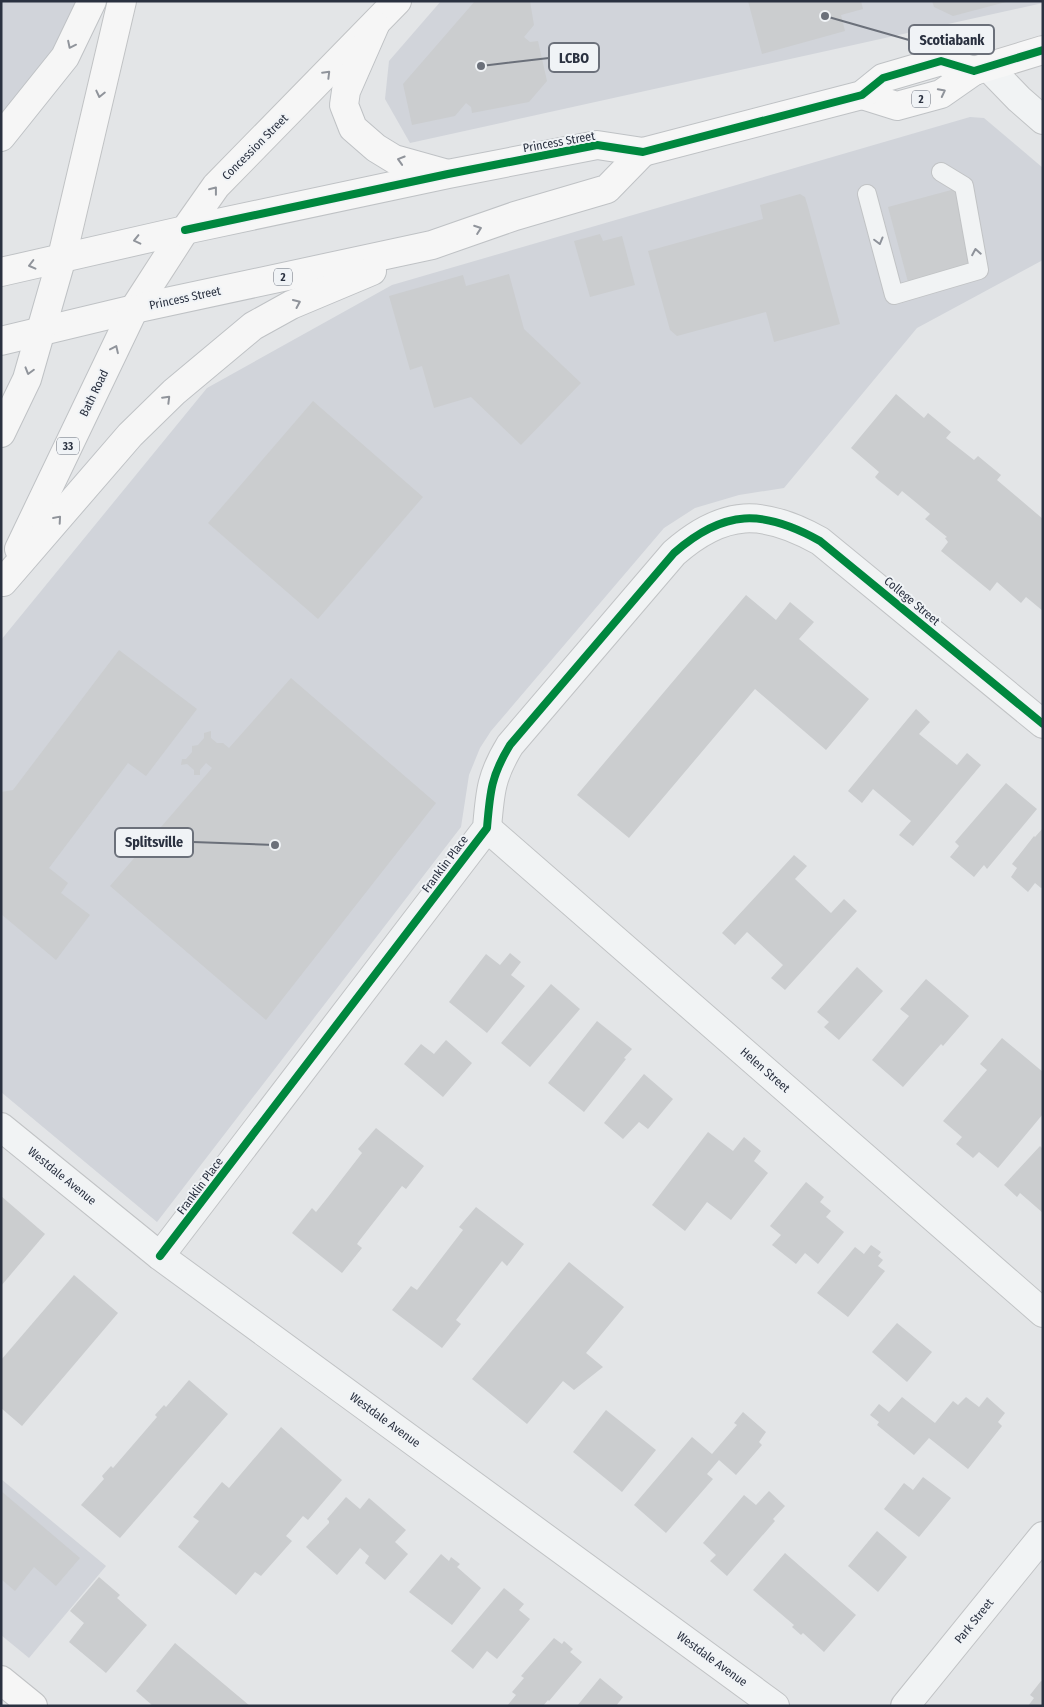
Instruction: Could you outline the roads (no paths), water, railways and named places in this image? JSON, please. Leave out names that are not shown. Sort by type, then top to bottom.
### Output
[{"type":"main road","points":[[1,137],[65,57],[92,1]]},
{"type":"main road","points":[[1,433],[27,379],[62,257],[122,1]]},
{"type":"main road","name":"Concession Street","points":[[134,309],[216,186],[397,1]]},
{"type":"main road","points":[[375,25],[346,91],[344,105],[353,128],[376,148],[394,159],[448,174]]},
{"type":"main road","name":"Princess Street","points":[[1,272],[185,230],[448,174],[597,145],[644,152],[862,95],[898,106],[941,94],[981,69],[1043,50]]},
{"type":"main road","name":"Princess Street","points":[[1,341],[134,309],[432,246],[515,216],[607,189],[644,152]]},
{"type":"main road","points":[[2,584],[130,435],[174,392],[252,326],[291,305],[432,246]]},
{"type":"main road","name":"Bath Road","points":[[2,584],[134,309]]},
{"type":"main road","points":[[1,1680],[33,1706]]},
{"type":"street","points":[[981,69],[1043,120]]},
{"type":"street","name":"College Street","points":[[487,828],[492,784],[498,764],[510,745],[668,560],[691,538],[711,527],[731,520],[755,518],[776,521],[791,526],[820,541],[1043,724]]},
{"type":"street","name":"Franklin Place","points":[[160,1256],[487,828]]},
{"type":"street","name":"Helen Street","points":[[487,828],[1043,1313]]},
{"type":"street","name":"Westdale Avenue","points":[[1,1127],[160,1256],[775,1706]]},
{"type":"street","name":"Park Street","points":[[905,1706],[1043,1536]]},
{"type":"lane","points":[[867,194],[894,295],[979,270],[964,186],[941,172]]},
{"type":"place","name":"Scotiabank","points":[[825,16]]},
{"type":"place","name":"LCBO","points":[[481,66]]},
{"type":"place","name":"Splitsville","points":[[275,845]]}]
